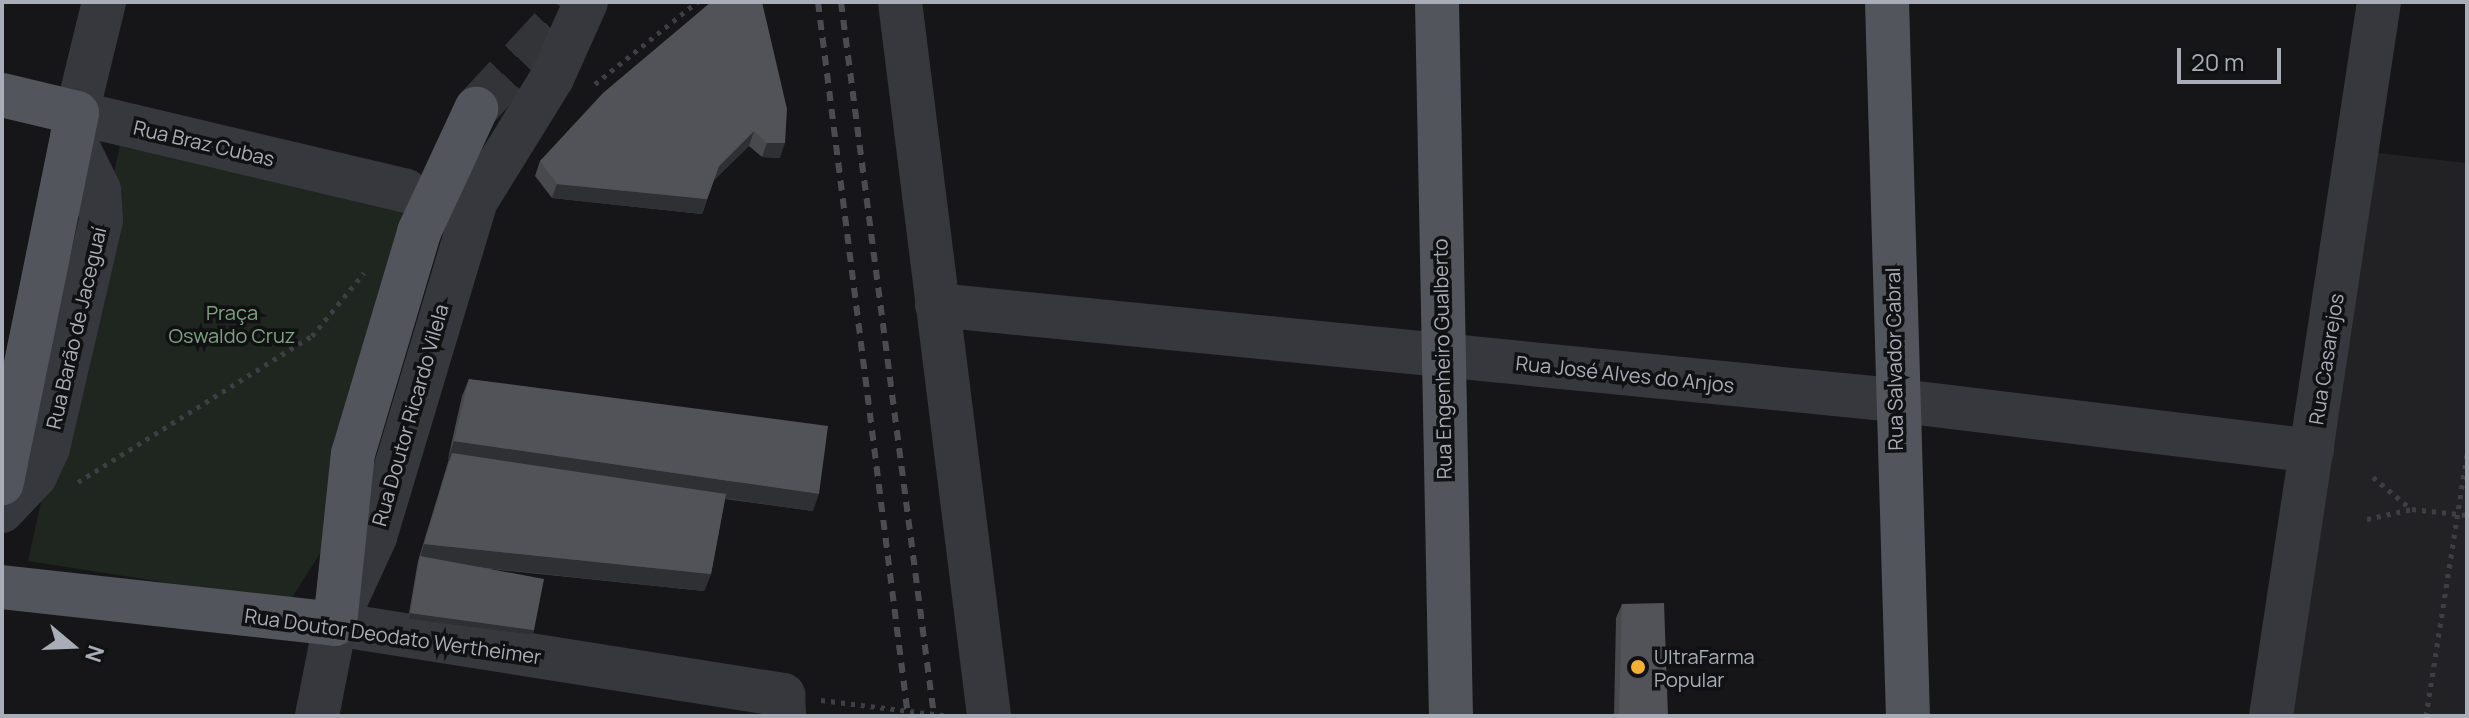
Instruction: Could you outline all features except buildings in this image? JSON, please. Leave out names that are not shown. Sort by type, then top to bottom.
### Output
[{"type":"main road","name":"Rua Engenheiro Gualberto","points":[[1437,2],[1441,356],[1451,716]]},
{"type":"main road","name":"Rua Salvador Cabral","points":[[1887,2],[1893,400],[1908,716]]},
{"type":"main road","name":"Rua Braz Cubas","points":[[2,95],[75,124]]},
{"type":"main road","points":[[335,624],[353,454],[419,232],[476,109]]},
{"type":"main road","name":"Rua Barão de Jaceguaí","points":[[2,483],[75,124]]},
{"type":"main road","name":"Rua Doutor Deodato Wertheimer","points":[[2,587],[335,624]]},
{"type":"street","name":"Rua Barão de Jaceguaí","points":[[2,511],[35,476],[48,448],[101,220],[99,190],[75,124],[104,2]]},
{"type":"street","name":"Rua Doutor Ricardo Vilela","points":[[317,716],[335,624],[379,524],[476,201],[552,78],[586,2]]},
{"type":"street","points":[[900,2],[989,716]]},
{"type":"street","name":"Rua Casarejos","points":[[2271,716],[2379,2]]},
{"type":"street","name":"Rua Braz Cubas","points":[[75,124],[217,146],[406,191]]},
{"type":"street","name":"Rua José Alves do Anjos","points":[[937,305],[1893,400],[2312,451]]},
{"type":"street","name":"Rua Doutor Deodato Wertheimer","points":[[335,624],[784,706]]},
{"type":"path","points":[[69,487],[312,336],[374,259]]},
{"type":"path","points":[[2426,716],[2467,455]]},
{"type":"path","points":[[2373,477],[2412,509]]},
{"type":"path","points":[[2367,519],[2412,509],[2467,515]]},
{"type":"path","points":[[784,706],[951,716]]},
{"type":"shaded area","points":[[2378,153],[2467,163],[2467,716],[2293,716]]},
{"type":"green space","name":"Praça Oswaldo Cruz","points":[[120,145],[417,213],[323,549],[289,602],[28,561]]},
{"type":"tunnel","points":[[476,109],[575,2]]},
{"type":"railway","points":[[818,2],[908,716]]},
{"type":"railway","points":[[841,2],[934,716]]},
{"type":"place","name":"UltraFarma Popular","points":[[1638,667]]}]
